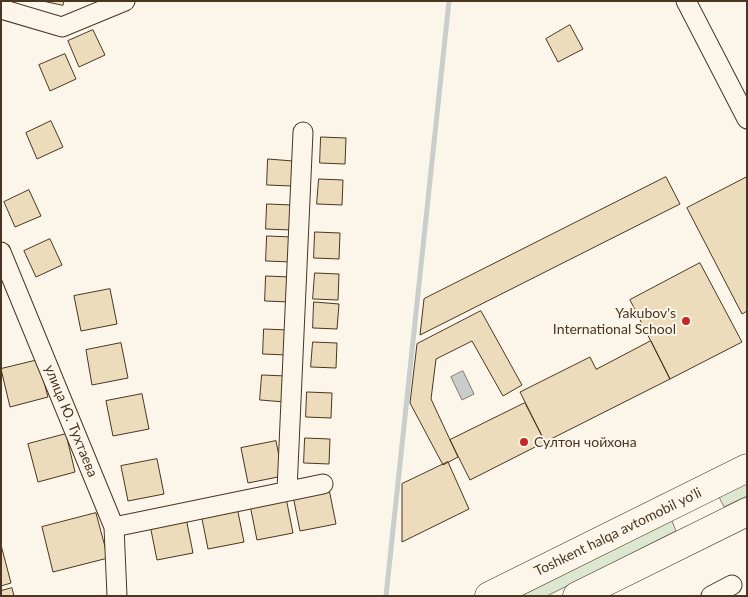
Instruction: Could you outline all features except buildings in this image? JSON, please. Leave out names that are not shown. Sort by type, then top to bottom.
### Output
[{"type":"highway","name":"Toshkent halqa avtomobil yo'li","points":[[489,596],[747,468]]},
{"type":"highway","points":[[692,495],[710,531]]},
{"type":"highway","points":[[577,596],[747,512]]},
{"type":"street","points":[[1,9],[62,27],[126,1]]},
{"type":"street","points":[[686,1],[747,119]]},
{"type":"street","points":[[287,490],[303,132]]},
{"type":"street","name":"улица Ю. Тухтаева","points":[[1,252],[114,527],[117,596]]},
{"type":"street","points":[[114,527],[323,484]]},
{"type":"street","points":[[711,596],[732,585]]},
{"type":"green space","points":[[747,482],[747,496],[724,507],[719,497]]},
{"type":"green space","points":[[672,521],[676,531],[547,596],[521,596]]},
{"type":"shaded area","points":[[463,371],[474,394],[462,400],[451,377]]},
{"type":"waterway","points":[[386,596],[449,1]]},
{"type":"place","name":"Yakubov's International School","points":[[686,321]]},
{"type":"place","name":"Султон чойхона","points":[[524,442]]}]
